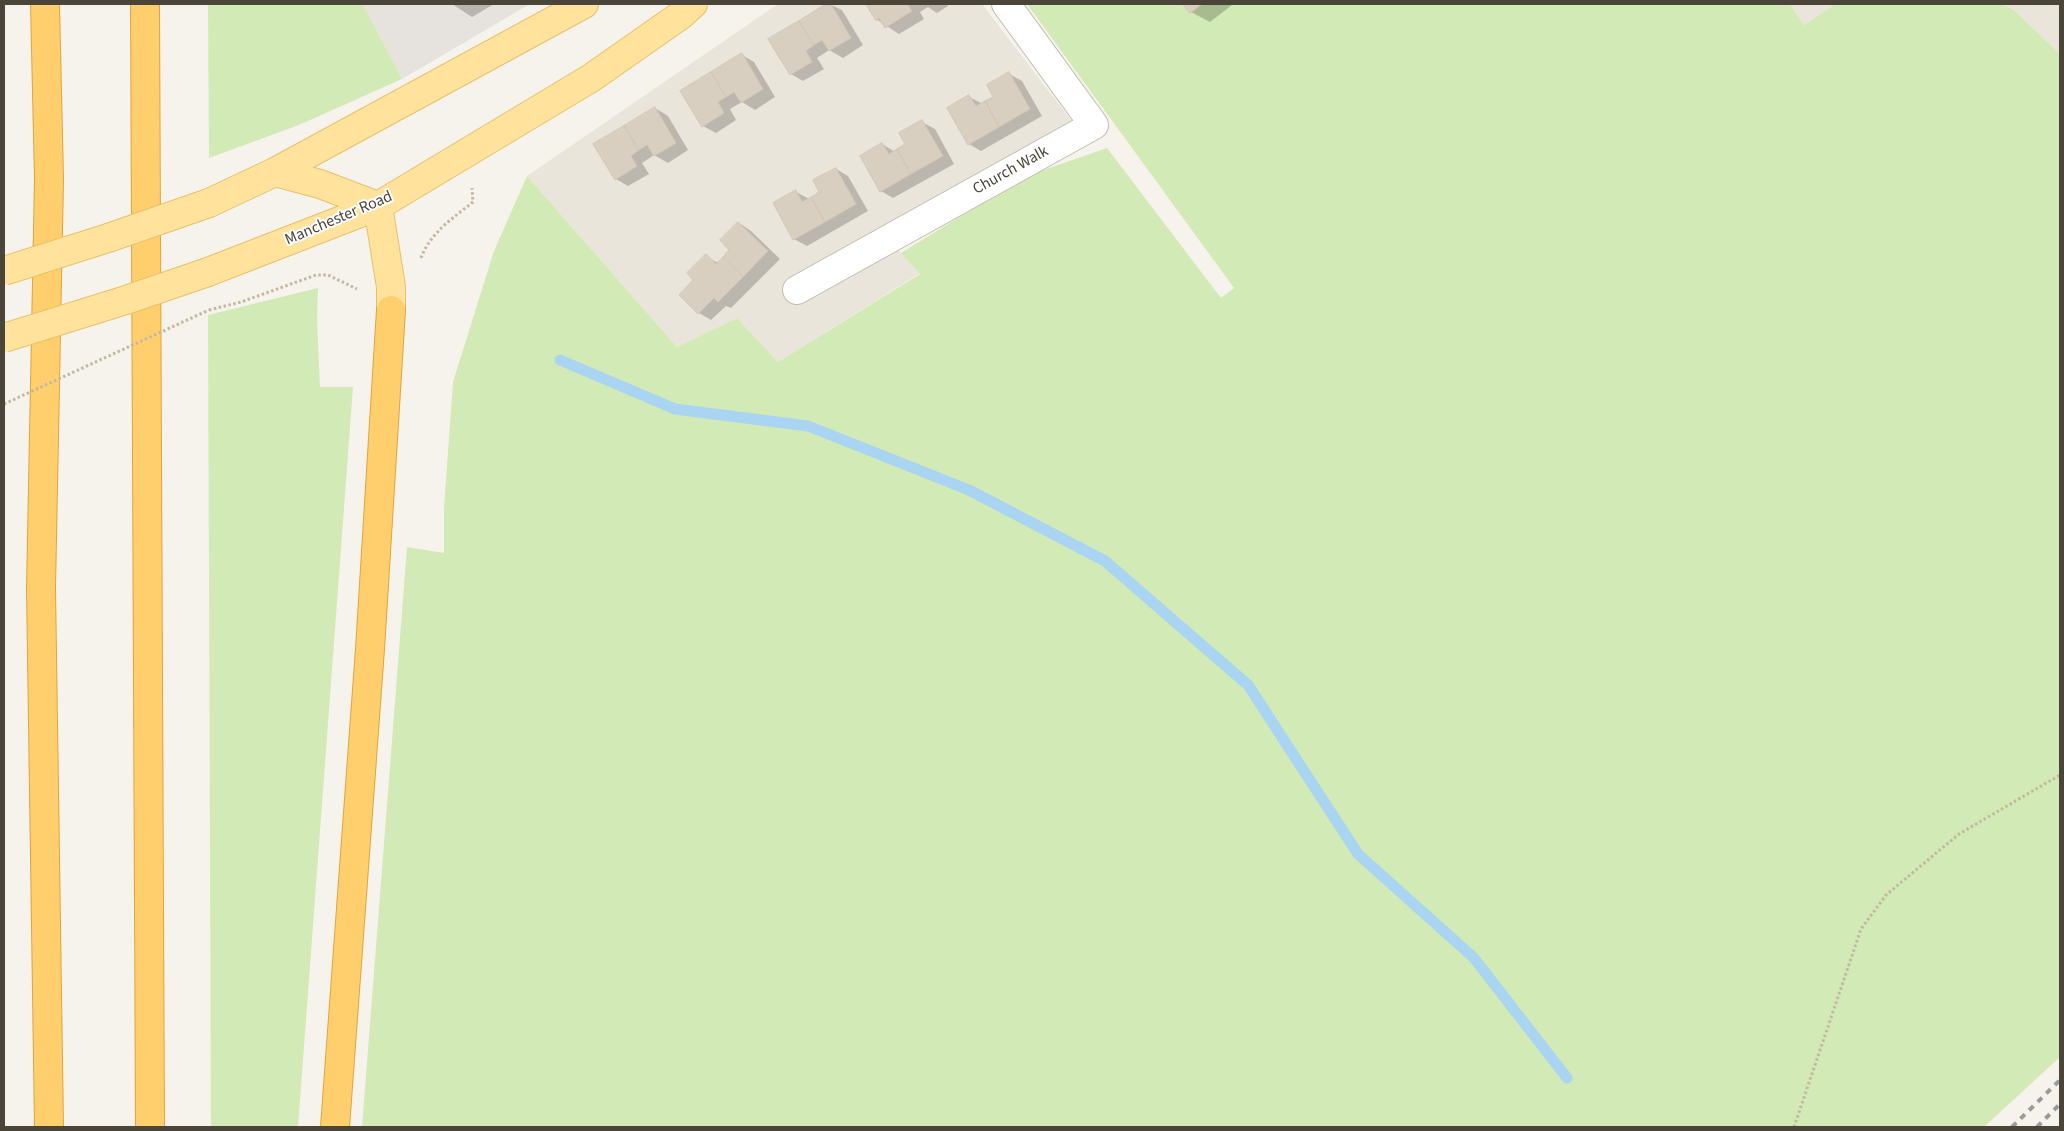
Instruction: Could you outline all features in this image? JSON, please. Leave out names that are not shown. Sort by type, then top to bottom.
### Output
[{"type":"highway","points":[[45,4],[49,179],[41,588],[49,1127]]},
{"type":"highway","points":[[144,4],[150,1127]]},
{"type":"highway","points":[[336,1127],[370,649],[391,310]]},
{"type":"main road","points":[[4,271],[209,203],[275,172],[584,4]]},
{"type":"main road","name":"Manchester Road","points":[[4,338],[208,272],[378,206],[591,78],[681,15],[693,4]]},
{"type":"main road","points":[[275,172],[320,184],[378,206],[391,287],[391,310]]},
{"type":"street","name":"Church Walk","points":[[797,290],[1094,125],[1006,4]]},
{"type":"path","points":[[418,264],[424,248],[438,230],[473,202],[470,150]]},
{"type":"path","points":[[4,404],[208,310],[242,302],[316,275],[328,274],[358,290]]},
{"type":"path","points":[[1794,1127],[1861,929],[1886,894],[1959,834],[2060,775]]},
{"type":"shaded area","points":[[363,4],[530,4],[402,79]]},
{"type":"shaded area","points":[[778,4],[982,4],[1074,124],[880,231],[920,273],[778,362],[737,318],[677,347],[527,176]]},
{"type":"shaded area","points":[[1790,4],[1835,4],[1804,25]]},
{"type":"shaded area","points":[[2002,4],[2060,4],[2060,54],[2014,10]]},
{"type":"green space","points":[[208,4],[363,4],[402,79],[299,125],[209,158]]},
{"type":"green space","points":[[1027,4],[1183,4],[1190,13],[1202,4],[1790,4],[1804,25],[1835,4],[2002,4],[2014,10],[2060,54],[2060,1057],[1984,1127],[362,1127],[407,547],[444,553],[444,508],[453,382],[494,251],[527,176],[677,347],[737,318],[778,362],[920,274],[901,253],[1026,176],[1107,148],[1221,298],[1234,288]]},
{"type":"green space","points":[[318,288],[317,318],[320,387],[353,387],[298,1127],[211,1127],[208,315]]},
{"type":"building","points":[[826,4],[831,4],[851,38],[829,51],[822,40],[814,45],[799,21]]},
{"type":"building","points":[[866,4],[910,4],[908,5],[912,11],[885,28],[879,18],[876,20]]},
{"type":"building","points":[[1183,4],[1202,4],[1190,13]]},
{"type":"building","points":[[799,21],[814,45],[806,51],[812,62],[790,75],[768,39]]},
{"type":"building","points":[[742,53],[763,89],[741,103],[734,92],[726,97],[711,72]]},
{"type":"building","points":[[711,72],[726,97],[718,102],[724,113],[702,127],[680,91]]},
{"type":"building","points":[[1009,72],[1030,109],[999,127],[985,101],[993,97],[987,85]]},
{"type":"building","points":[[969,95],[976,106],[985,101],[999,127],[968,145],[947,108]]},
{"type":"building","points":[[655,107],[676,143],[654,156],[647,145],[639,150],[624,126]]},
{"type":"building","points":[[922,120],[943,156],[911,174],[897,149],[905,144],[899,133]]},
{"type":"building","points":[[624,126],[639,150],[631,156],[637,166],[615,180],[593,144]]},
{"type":"building","points":[[882,143],[889,154],[897,149],[911,174],[880,192],[860,156]]},
{"type":"building","points":[[836,168],[856,204],[825,222],[811,197],[819,192],[813,180]]},
{"type":"building","points":[[796,190],[802,202],[811,197],[825,222],[793,240],[773,203]]},
{"type":"building","points":[[738,222],[768,251],[743,277],[723,257],[729,250],[720,240]]},
{"type":"building","points":[[706,254],[716,264],[723,257],[743,277],[718,302],[714,298],[698,314],[679,295],[693,280],[687,273]]},
{"type":"waterway","points":[[560,360],[675,409],[808,426],[969,490],[1105,561],[1248,685],[1358,854],[1474,958],[1567,1078]]},
{"type":"railway","points":[[2012,1127],[2060,1080]]},
{"type":"railway","points":[[2037,1127],[2060,1104]]}]
